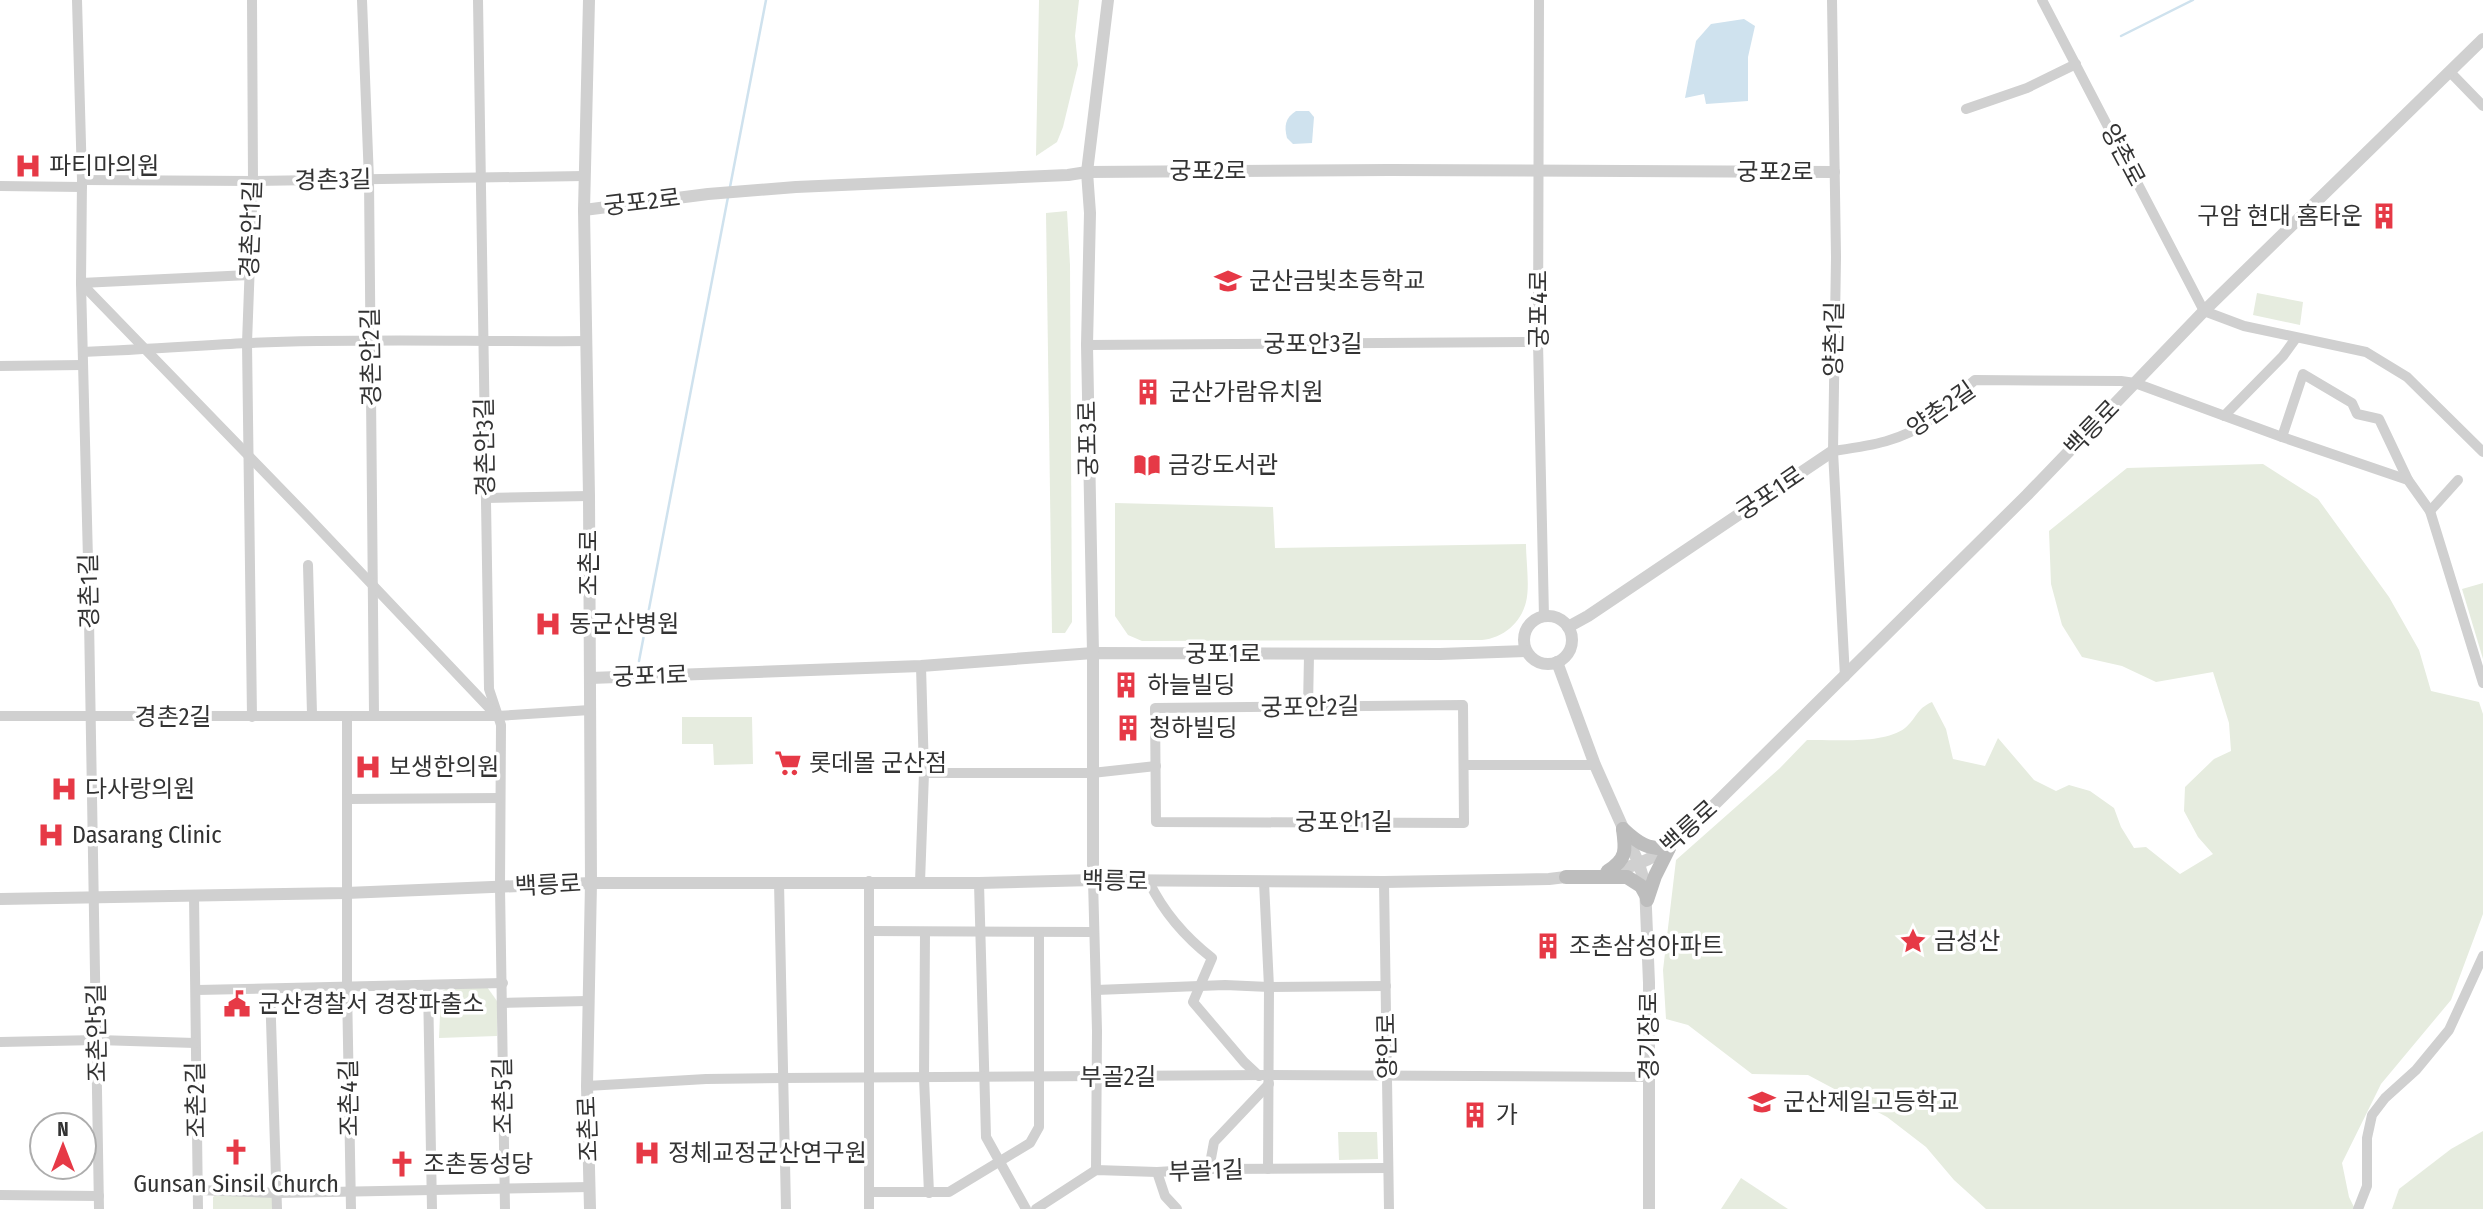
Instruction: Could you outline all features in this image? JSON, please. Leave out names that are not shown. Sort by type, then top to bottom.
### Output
[{"type":"main road","points":[[1623,829],[1637,842],[1657,849],[1668,848],[1647,899]]},
{"type":"main road","points":[[1608,871],[1619,864],[1625,855],[1623,829]]},
{"type":"main road","points":[[1566,877],[1627,877],[1641,887],[1647,899]]},
{"type":"street","name":"경촌1길","points":[[76,0],[82,183],[81,283],[94,899]]},
{"type":"street","name":"경촌안1길","points":[[252,0],[253,181],[247,343],[252,717]]},
{"type":"street","name":"경촌안2길","points":[[362,0],[369,180],[374,715]]},
{"type":"street","name":"경촌안3길","points":[[478,0],[479,178],[489,556],[489,689],[496,716]]},
{"type":"street","name":"조촌로","points":[[589,0],[584,210],[589,496],[591,883],[587,1086],[590,1209]]},
{"type":"street","name":"궁포3로","points":[[1094,880],[1087,345],[1090,213],[1087,172],[1108,0]]},
{"type":"street","name":"궁포4로","points":[[1539,0],[1538,342],[1544,617]]},
{"type":"street","name":"양촌1길","points":[[1832,0],[1836,257],[1833,451],[1845,677]]},
{"type":"street","name":"양촌로","points":[[2042,0],[2204,311]]},
{"type":"street","name":"백릉로","points":[[0,899],[346,893],[591,883],[979,883],[1094,880],[1384,882],[1566,877],[1639,864],[1668,848],[1845,677],[2204,311],[2483,38]]},
{"type":"street","points":[[1966,109],[2027,88],[2076,64]]},
{"type":"street","points":[[2450,72],[2483,106]]},
{"type":"street","name":"궁포2로","points":[[584,210],[708,194],[796,187],[1087,172],[1834,172]]},
{"type":"street","name":"경촌3길","points":[[0,186],[584,176]]},
{"type":"street","points":[[81,283],[249,275]]},
{"type":"street","points":[[81,283],[374,587],[496,716],[501,725],[500,798],[348,799]]},
{"type":"street","points":[[2204,311],[2244,326],[2366,352],[2407,377],[2483,452]]},
{"type":"street","points":[[2224,416],[2283,356],[2296,338]]},
{"type":"street","points":[[83,352],[247,343],[587,341]]},
{"type":"street","name":"궁포안3길","points":[[1087,345],[1538,342]]},
{"type":"street","points":[[0,366],[83,365]]},
{"type":"street","points":[[2282,437],[2303,374],[2352,403],[2357,414],[2379,419],[2408,480],[2430,511],[2483,683]]},
{"type":"street","name":"양촌2길","points":[[1833,451],[1879,444],[1904,436],[1929,422],[1975,380],[2096,380],[2135,383],[2408,480]]},
{"type":"street","name":"궁포1로","points":[[1568,627],[1833,451]]},
{"type":"street","points":[[2430,511],[2458,480]]},
{"type":"street","points":[[486,498],[589,496]]},
{"type":"street","points":[[309,565],[312,715]]},
{"type":"street","points":[[1557,618],[1568,627],[1571,634],[1570,647],[1563,659],[1543,663],[1530,657],[1524,636],[1537,619],[1557,618]]},
{"type":"street","name":"궁포1로","points":[[590,678],[920,666],[1093,653],[1309,655],[1526,650]]},
{"type":"street","points":[[1308,707],[1309,655]]},
{"type":"street","points":[[1557,662],[1595,765],[1639,864]]},
{"type":"street","points":[[920,666],[924,773],[920,882]]},
{"type":"street","name":"궁포안2길","points":[[1156,766],[1155,708],[1463,705],[1464,765]]},
{"type":"street","name":"경촌2길","points":[[0,716],[496,716],[590,710]]},
{"type":"street","points":[[346,893],[347,716]]},
{"type":"street","points":[[1464,765],[1595,765]]},
{"type":"street","name":"궁포안1길","points":[[1156,766],[1156,822],[1464,823],[1464,765]]},
{"type":"street","points":[[924,773],[1092,773],[1156,766]]},
{"type":"street","name":"백릉로","points":[[500,798],[500,887]]},
{"type":"street","name":"경기장로","points":[[1639,864],[1647,899],[1649,1209]]},
{"type":"street","points":[[1036,1209],[1096,1170],[1094,880]]},
{"type":"street","points":[[869,881],[869,1209]]},
{"type":"street","points":[[1264,881],[1269,987],[1265,1078],[1268,1169]]},
{"type":"street","points":[[779,882],[786,1209]]},
{"type":"street","points":[[1149,882],[1156,897],[1185,936],[1212,958],[1193,1002],[1244,1062],[1265,1078]]},
{"type":"street","name":"양안로","points":[[1384,882],[1389,1209]]},
{"type":"street","points":[[979,883],[986,1137],[1026,1209]]},
{"type":"street","name":"조촌5길","points":[[500,887],[505,1209]]},
{"type":"street","name":"조촌4길","points":[[346,893],[351,1209]]},
{"type":"street","name":"조촌2길","points":[[194,895],[198,1209]]},
{"type":"street","name":"조촌안5길","points":[[94,899],[99,1209]]},
{"type":"street","points":[[869,930],[1094,932]]},
{"type":"street","points":[[925,932],[924,1078],[929,1193]]},
{"type":"street","points":[[869,1192],[949,1192],[1030,1143],[1039,1127],[1039,933]]},
{"type":"street","points":[[2358,1209],[2367,1186],[2367,1138],[2372,1115],[2385,1098],[2416,1070],[2449,1030],[2483,956]]},
{"type":"street","points":[[197,990],[503,983]]},
{"type":"street","points":[[428,985],[432,1209]]},
{"type":"street","points":[[1096,990],[1201,986],[1386,986]]},
{"type":"street","points":[[270,989],[277,1209]]},
{"type":"street","points":[[502,1003],[587,1001]]},
{"type":"street","points":[[0,1042],[98,1040],[195,1043]]},
{"type":"street","name":"부골2길","points":[[587,1086],[706,1079],[868,1077],[1649,1077]]},
{"type":"street","points":[[1209,1169],[1214,1142],[1265,1078]]},
{"type":"street","name":"부골1길","points":[[1096,1170],[1157,1172],[1388,1168]]},
{"type":"street","points":[[1157,1172],[1165,1196],[1177,1209]]},
{"type":"street","points":[[198,1190],[277,1193],[590,1187]]},
{"type":"street","points":[[0,1195],[99,1196]]},
{"type":"shaded area","points":[[1039,0],[1079,0],[1075,36],[1078,65],[1057,142],[1036,156]]},
{"type":"shaded area","points":[[1067,211],[1070,265],[1072,622],[1065,633],[1052,633],[1046,213]]},
{"type":"shaded area","points":[[2257,293],[2303,302],[2300,325],[2253,315]]},
{"type":"shaded area","points":[[2263,464],[2318,499],[2389,597],[2419,650],[2431,691],[2479,702],[2483,714],[2483,914],[2451,1000],[2381,1084],[2342,1163],[2349,1197],[2355,1209],[1986,1209],[1954,1180],[1926,1147],[1887,1117],[1808,1075],[1752,1074],[1688,1025],[1666,1019],[1663,970],[1676,860],[1780,768],[1807,740],[1884,737],[1905,728],[1932,702],[1946,729],[1953,759],[1985,766],[1998,738],[2034,780],[2056,791],[2069,785],[2090,791],[2114,808],[2121,827],[2134,848],[2146,847],[2180,874],[2213,854],[2198,837],[2184,811],[2185,787],[2214,759],[2231,751],[2229,723],[2213,672],[2156,682],[2122,666],[2082,657],[2062,625],[2051,584],[2049,531],[2127,468]]},
{"type":"shaded area","points":[[1115,503],[1273,507],[1275,548],[1526,544],[1528,581],[1524,610],[1504,633],[1482,640],[1142,641],[1128,635],[1115,616]]},
{"type":"shaded area","points":[[2483,583],[2483,659],[2462,589]]},
{"type":"shaded area","points":[[682,717],[752,717],[753,764],[714,765],[713,744],[682,744]]},
{"type":"shaded area","points":[[487,987],[497,1001],[497,1036],[439,1038],[441,992],[447,988]]},
{"type":"shaded area","points":[[2483,1131],[2483,1209],[2392,1209],[2399,1189],[2451,1149]]},
{"type":"shaded area","points":[[1338,1132],[1377,1132],[1378,1159],[1339,1160]]},
{"type":"shaded area","points":[[1741,1178],[1788,1209],[1721,1209]]},
{"type":"shaded area","points":[[219,1193],[274,1193],[280,1209],[213,1209],[213,1197]]},
{"type":"water","points":[[1744,19],[1755,26],[1748,57],[1748,101],[1706,104],[1704,94],[1685,98],[1696,41],[1711,24]]},
{"type":"water","points":[[1296,111],[1309,111],[1314,117],[1312,143],[1293,144],[1287,138],[1286,123]]},
{"type":"waterway","points":[[730,187],[766,0]]},
{"type":"waterway","points":[[2121,36],[2193,0]]},
{"type":"waterway","points":[[639,661],[728,197]]},
{"type":"place","name":"파티마의원","points":[[28,166]]},
{"type":"place","name":"구암 현대 홈타운","points":[[2384,216]]},
{"type":"place","name":"군산금빛초등학교","points":[[1228,281]]},
{"type":"place","name":"군산가람유치원","points":[[1148,392]]},
{"type":"place","name":"금강도서관","points":[[1147,465]]},
{"type":"place","name":"동군산병원","points":[[548,624]]},
{"type":"place","name":"하늘빌딩","points":[[1126,685]]},
{"type":"place","name":"청하빌딩","points":[[1128,728]]},
{"type":"place","name":"롯데몰 군산점","points":[[788,763]]},
{"type":"place","name":"보생한의원","points":[[368,767]]},
{"type":"place","name":"다사랑의원","points":[[64,789]]},
{"type":"place","name":"Dasarang Clinic","points":[[51,835]]},
{"type":"place","name":"금성산","points":[[1913,941]]},
{"type":"place","name":"조촌삼성아파트","points":[[1548,946]]},
{"type":"place","name":"군산경찰서 경장파출소","points":[[237,1004]]},
{"type":"place","name":"군산제일고등학교","points":[[1762,1102]]},
{"type":"place","name":"가","points":[[1475,1115]]},
{"type":"place","name":"Gunsan Sinsil Church","points":[[236,1152]]},
{"type":"place","name":"정체교정군산연구원","points":[[647,1153]]},
{"type":"place","name":"조촌동성당","points":[[402,1164]]}]
